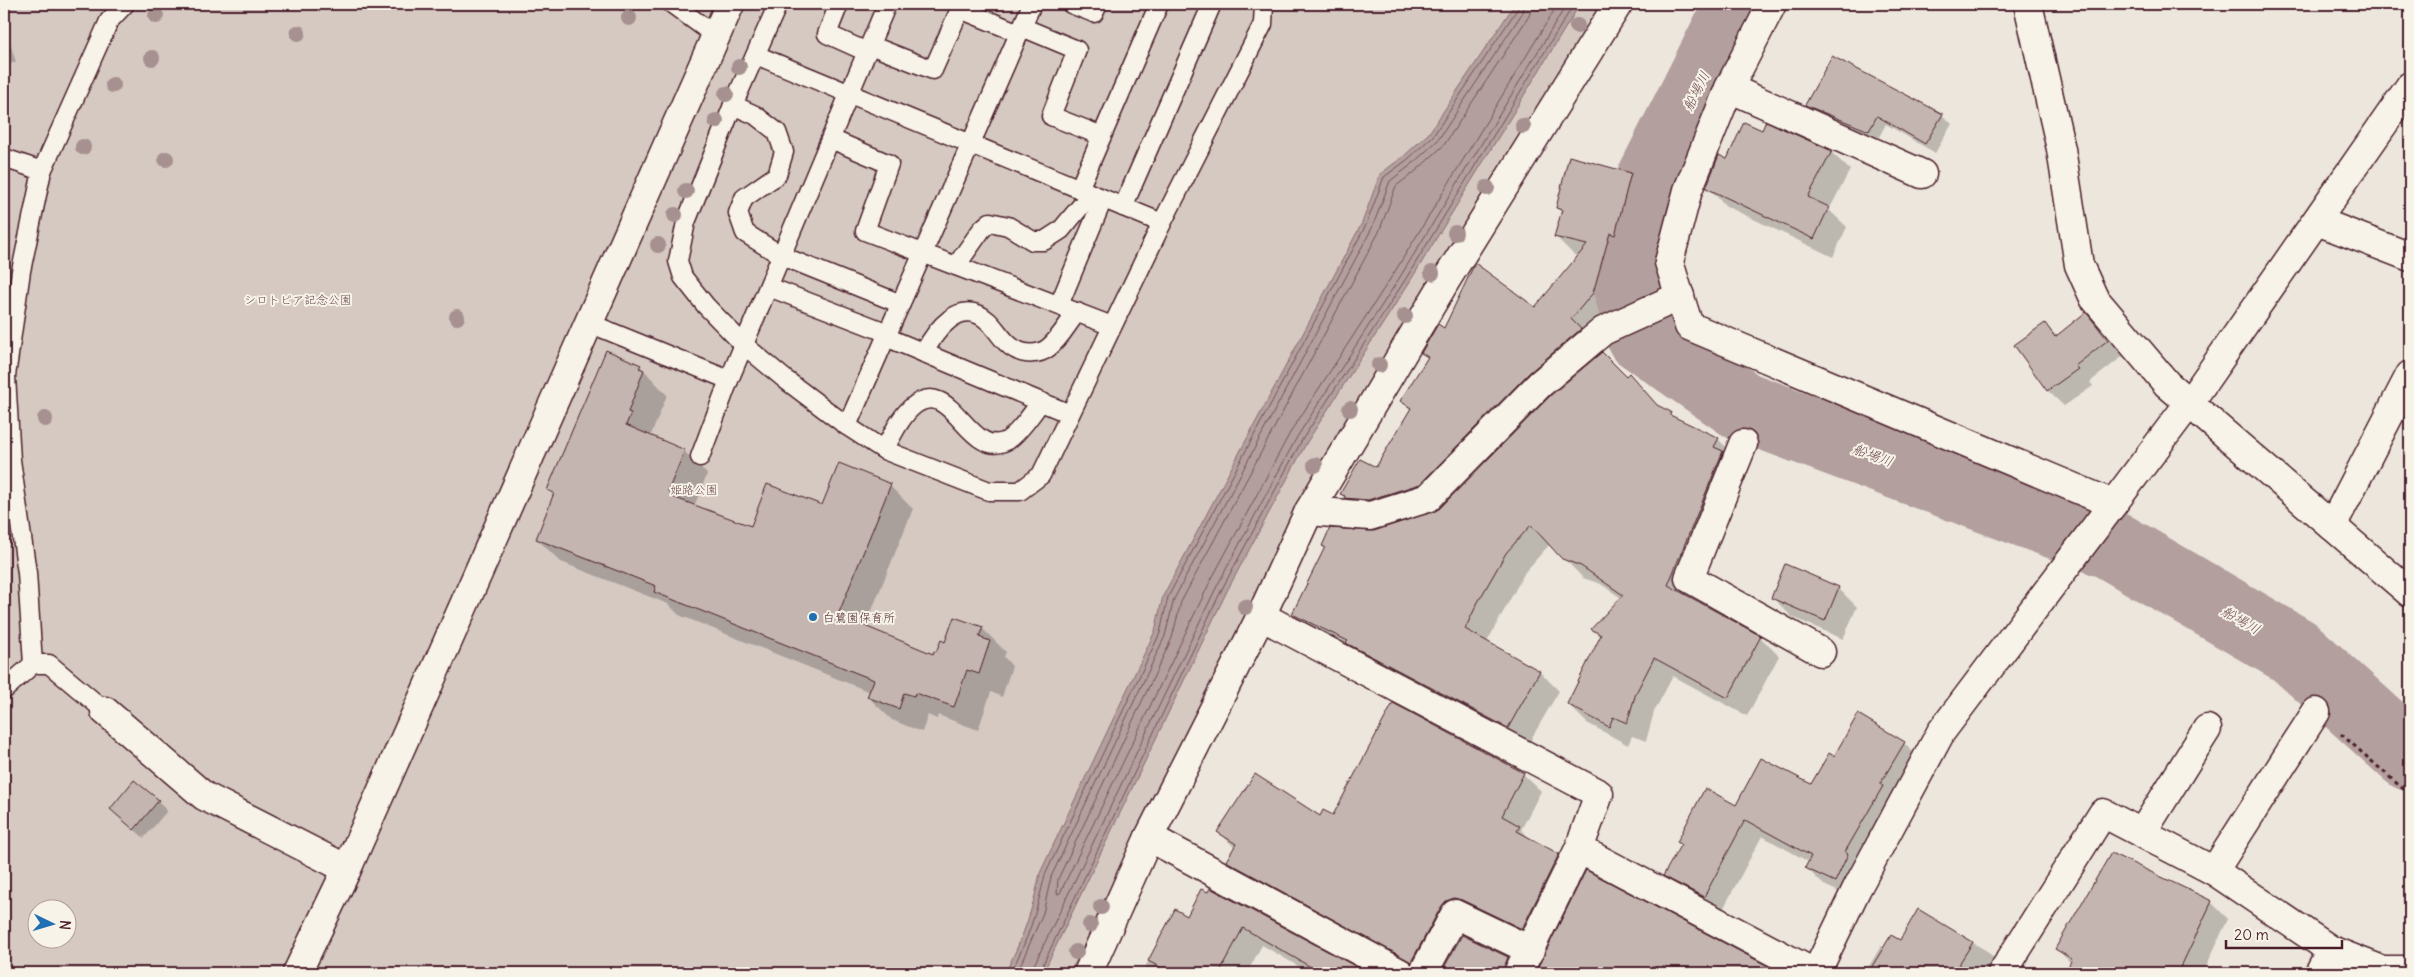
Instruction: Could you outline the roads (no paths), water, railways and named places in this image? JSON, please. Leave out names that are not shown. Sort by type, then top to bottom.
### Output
[{"type":"street","points":[[296,973],[347,869],[730,4]]},
{"type":"street","points":[[1088,973],[1149,837],[1261,616],[1309,512],[1446,280],[1618,4]]},
{"type":"street","points":[[1772,4],[1729,88],[1688,190],[1669,262],[1689,326],[2113,504]]},
{"type":"street","points":[[2028,4],[2061,148],[2079,265],[2094,298],[2167,384],[2410,593]]},
{"type":"street","points":[[1579,849],[1815,973],[1857,888],[1942,732],[2190,402],[2410,86]]},
{"type":"street","points":[[1729,88],[1922,174]]},
{"type":"street","points":[[2317,221],[2410,257]]},
{"type":"street","points":[[1309,512],[1370,516],[1428,498],[1540,384],[1603,331],[1680,296]]},
{"type":"street","points":[[2332,526],[2410,375]]},
{"type":"street","points":[[1743,444],[1689,578],[1821,652]]},
{"type":"street","points":[[1261,616],[1532,761],[1599,794],[1579,849],[1524,962],[1455,914],[1423,973]]},
{"type":"street","points":[[105,711],[204,796],[347,869]]},
{"type":"street","points":[[2214,871],[2316,712]]},
{"type":"street","points":[[2142,833],[2207,729]]},
{"type":"street","points":[[2002,973],[2103,813],[2214,871],[2325,962],[2382,970],[2410,970]]},
{"type":"street","points":[[1149,837],[1400,973]]},
{"type":"lane","points":[[33,664],[27,573],[10,460],[6,376],[21,271],[42,172],[109,20],[125,4]]},
{"type":"lane","points":[[672,4],[716,36]]},
{"type":"lane","points":[[778,4],[733,105],[686,222],[678,261],[684,277],[706,306],[744,345],[786,380],[847,426],[884,450],[989,492],[1020,491],[1041,475],[1162,223],[1263,24],[1264,4]]},
{"type":"lane","points":[[840,4],[828,34],[933,70],[960,9],[1077,50],[1051,116],[1102,136]]},
{"type":"lane","points":[[700,457],[729,380],[887,4]]},
{"type":"lane","points":[[847,426],[1032,4]]},
{"type":"lane","points":[[1071,4],[1094,13],[1098,4]]},
{"type":"lane","points":[[1059,305],[1091,194],[1102,136],[1159,4]]},
{"type":"lane","points":[[1123,207],[1212,4]]},
{"type":"lane","points":[[756,55],[1162,223]]},
{"type":"lane","points":[[733,105],[755,114],[777,132],[784,152],[777,175],[744,198],[738,213],[744,233],[782,256],[901,304]]},
{"type":"lane","points":[[831,139],[890,164],[865,231],[1112,326]]},
{"type":"lane","points":[[4,158],[42,172]]},
{"type":"lane","points":[[956,266],[982,229],[990,222],[1008,226],[1033,241],[1044,241],[1061,230],[1091,194]]},
{"type":"lane","points":[[769,286],[1070,414]]},
{"type":"lane","points":[[924,353],[932,337],[949,318],[964,313],[978,314],[983,317],[1014,349],[1032,354],[1047,349],[1077,312]]},
{"type":"lane","points":[[589,323],[729,380]]},
{"type":"lane","points":[[884,450],[898,424],[912,407],[930,399],[946,404],[977,438],[994,444],[1008,440],[1041,402]]},
{"type":"lane","points":[[4,690],[33,664],[48,664],[105,711]]},
{"type":"water","points":[[1515,4],[1580,4],[1409,283],[1307,442],[1227,591],[1043,973],[1005,973],[1017,949],[1026,924],[1040,873],[1155,631],[1163,596],[1362,223],[1380,174],[1404,156],[1429,133]]},
{"type":"waterway","name":"船場川","points":[[1740,4],[1644,194],[1623,268],[1641,336],[1742,406],[2110,544],[2294,651],[2410,756]]},
{"type":"place","name":"白鷺園保育所","points":[[813,617]]},
{"type":"park label","name":"シロトピア記念公園","points":[[298,299]]},
{"type":"park label","name":"姫路公園","points":[[694,489]]}]
